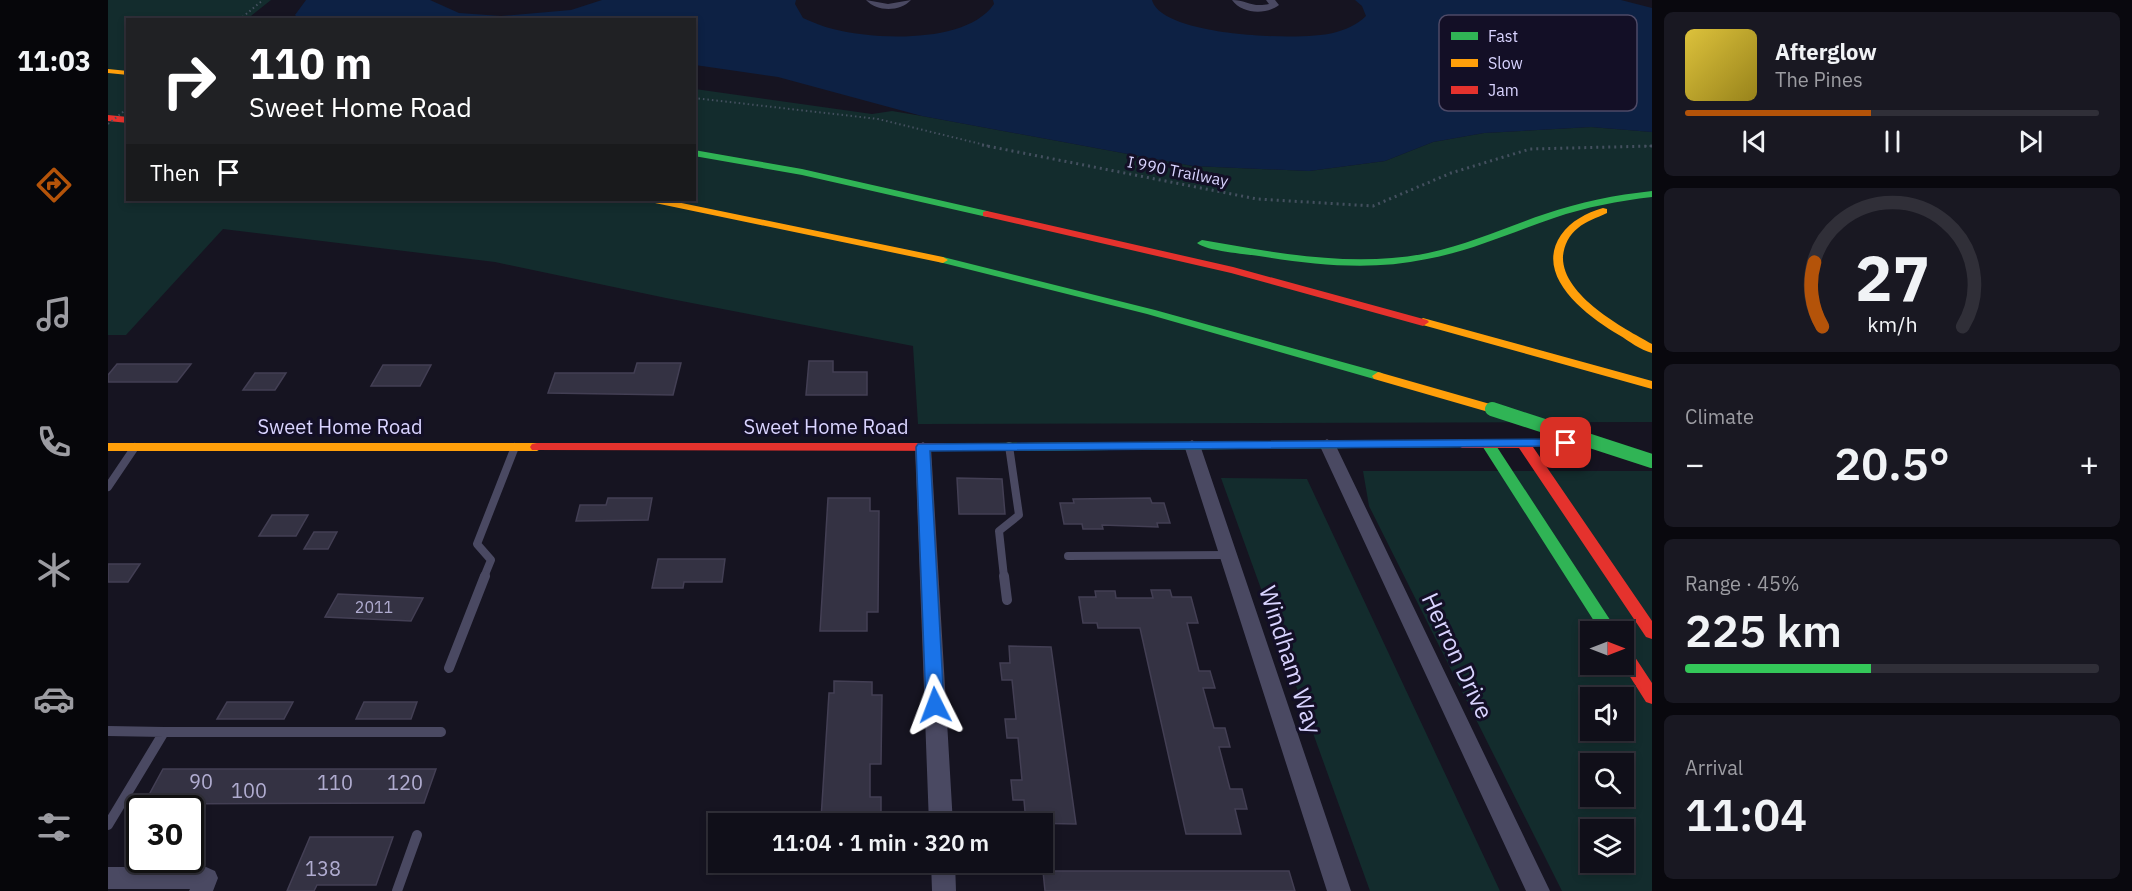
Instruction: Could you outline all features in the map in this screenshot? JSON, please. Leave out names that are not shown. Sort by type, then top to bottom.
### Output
[{"type":"main road","points":[[108,71],[126,73]]},
{"type":"main road","points":[[108,118],[126,120]]},
{"type":"main road","points":[[696,153],[932,191],[1055,215]]},
{"type":"main road","points":[[802,172],[1233,270],[1652,386]]},
{"type":"main road","points":[[1189,240],[1317,261],[1356,263],[1397,261],[1429,256],[1592,201],[1652,194]]},
{"type":"main road","points":[[660,201],[768,222],[1036,282],[1256,340],[1492,409],[1652,461]]},
{"type":"main road","points":[[1652,202],[1608,209],[1573,225],[1558,242],[1556,259],[1561,278],[1582,304],[1626,336],[1652,349]]},
{"type":"main road","points":[[1523,443],[1652,633]]},
{"type":"main road","name":"Sweet Home Road","points":[[108,447],[923,447],[1640,443]]},
{"type":"main road","points":[[1488,444],[1603,621]]},
{"type":"main road","points":[[1634,669],[1652,697]]},
{"type":"street","points":[[870,0],[877,5],[890,6],[902,4],[907,0]]},
{"type":"street","points":[[1236,0],[1242,6],[1261,9],[1275,5],[1270,0]]},
{"type":"street","name":"Herron Drive","points":[[1328,444],[1538,891]]},
{"type":"street","name":"Windham Way","points":[[1192,445],[1339,891]]},
{"type":"street","points":[[923,447],[940,813]]},
{"type":"street","points":[[943,873],[944,891]]},
{"type":"street","points":[[108,878],[206,878],[201,891]]},
{"type":"lane","points":[[1007,600],[999,531],[1019,515],[1009,446]]},
{"type":"lane","points":[[108,487],[135,447]]},
{"type":"lane","points":[[449,668],[491,560],[477,544],[514,447]]},
{"type":"lane","points":[[1068,556],[1229,555]]},
{"type":"lane","points":[[108,731],[441,732]]},
{"type":"lane","points":[[108,825],[164,732]]},
{"type":"lane","points":[[398,891],[417,835]]},
{"type":"path","points":[[241,18],[263,0]]},
{"type":"path","name":"I 990 Trailway","points":[[696,98],[878,119],[996,148],[1257,199],[1373,206],[1451,174],[1530,149],[1652,146]]},
{"type":"path","points":[[108,124],[126,110]]},
{"type":"green space","points":[[108,0],[271,0],[248,18],[126,18],[126,201],[696,201],[696,89],[872,114],[892,111],[1193,166],[1309,171],[1385,161],[1433,142],[1484,133],[1591,127],[1652,132],[1652,422],[918,424],[913,346],[495,262],[223,229],[126,335],[108,335]]},
{"type":"green space","points":[[1363,471],[1652,471],[1652,891],[1562,891],[1369,506]]},
{"type":"green space","points":[[1221,478],[1307,479],[1500,891],[1370,891]]},
{"type":"water","points":[[306,0],[430,0],[459,13],[501,16],[571,10],[602,0],[796,0],[795,4],[803,18],[822,26],[851,33],[919,36],[963,26],[981,17],[994,4],[993,0],[1152,0],[1161,12],[1180,22],[1205,29],[1264,36],[1293,36],[1333,33],[1355,25],[1366,16],[1362,6],[1355,0],[1621,0],[1652,8],[1652,132],[1591,127],[1484,133],[1433,142],[1385,161],[1309,171],[1193,166],[922,116],[778,77],[696,65],[696,18],[298,18],[295,15]]},
{"type":"building","points":[[809,361],[833,361],[833,372],[867,372],[867,395],[806,395]]},
{"type":"building","points":[[637,363],[681,363],[673,395],[548,393],[555,373],[634,373]]},
{"type":"building","points":[[117,364],[191,364],[177,382],[108,382],[108,375]]},
{"type":"building","points":[[383,365],[431,365],[420,386],[371,386]]},
{"type":"building","points":[[255,373],[286,373],[275,390],[243,390]]},
{"type":"building","points":[[957,478],[1002,479],[1005,514],[959,514]]},
{"type":"building","points":[[608,498],[652,498],[648,520],[576,521],[580,505],[606,505]]},
{"type":"building","points":[[828,498],[870,498],[870,511],[879,511],[878,612],[867,612],[867,631],[820,631]]},
{"type":"building","points":[[1150,498],[1152,503],[1164,503],[1170,523],[1157,523],[1158,527],[1102,525],[1103,529],[1083,529],[1082,524],[1064,524],[1060,503],[1074,503],[1073,499]]},
{"type":"building","points":[[272,515],[308,515],[296,536],[259,536]]},
{"type":"building","points":[[314,532],[337,532],[328,549],[304,549]]},
{"type":"building","points":[[658,559],[725,559],[722,582],[684,582],[683,588],[652,588]]},
{"type":"building","points":[[108,564],[140,564],[128,582],[108,582]]},
{"type":"building","points":[[1151,590],[1170,590],[1172,597],[1191,597],[1198,623],[1187,623],[1199,671],[1210,671],[1215,688],[1203,688],[1214,728],[1225,728],[1230,747],[1219,747],[1230,789],[1242,789],[1247,809],[1235,809],[1241,834],[1186,834],[1140,628],[1098,628],[1097,623],[1083,623],[1079,597],[1096,597],[1095,591],[1115,591],[1116,598],[1153,598]]},
{"type":"building","points":[[338,594],[423,598],[411,621],[325,617]]},
{"type":"building","points":[[1009,646],[1051,647],[1076,824],[1053,824],[1053,813],[1025,813],[1024,800],[1013,800],[1011,780],[1022,780],[1018,738],[1007,738],[1005,719],[1016,719],[1012,680],[1002,680],[1000,663],[1010,663]]},
{"type":"building","points":[[834,681],[872,682],[872,695],[882,695],[881,764],[870,764],[870,797],[881,797],[881,813],[821,813],[829,693],[834,693]]},
{"type":"building","points":[[227,702],[293,702],[284,719],[217,719]]},
{"type":"building","points":[[364,702],[417,702],[411,719],[356,719]]},
{"type":"building","points":[[163,769],[436,769],[424,803],[204,804],[204,795],[149,795]]},
{"type":"building","points":[[310,837],[393,837],[376,885],[317,885],[314,891],[287,891]]},
{"type":"building","points":[[1053,871],[1289,871],[1295,891],[1045,891],[1043,873],[1053,873]]},
{"type":"traffic: fast","points":[[696,153],[802,172],[987,214]]},
{"type":"traffic: fast","points":[[1202,243],[1315,261],[1343,263],[1400,261],[1463,247],[1578,207],[1652,194]]},
{"type":"traffic: fast","points":[[943,260],[1151,312],[1378,376]]},
{"type":"traffic: fast","points":[[1492,409],[1652,461]]},
{"type":"traffic: fast","points":[[997,447],[1462,444]]},
{"type":"traffic: fast","points":[[1488,444],[1603,621]]},
{"type":"traffic: slow","points":[[108,71],[126,73]]},
{"type":"traffic: slow","points":[[660,201],[943,260]]},
{"type":"traffic: slow","points":[[1603,211],[1571,228],[1559,246],[1558,264],[1565,282],[1579,299],[1617,329],[1652,349]]},
{"type":"traffic: slow","points":[[1423,322],[1652,385]]},
{"type":"traffic: slow","points":[[1378,376],[1492,409]]},
{"type":"traffic: slow","points":[[108,447],[537,447]]},
{"type":"traffic: jam","points":[[108,118],[126,120]]},
{"type":"traffic: jam","points":[[987,214],[1233,270],[1423,322]]},
{"type":"traffic: jam","points":[[1523,443],[1652,633]]},
{"type":"traffic: jam","points":[[1462,444],[1579,443]]},
{"type":"traffic: jam","points":[[537,447],[997,447]]},
{"type":"traffic: jam","points":[[1634,669],[1652,697]]},
{"type":"route","points":[[935,705],[923,447],[1566,443]]}]
